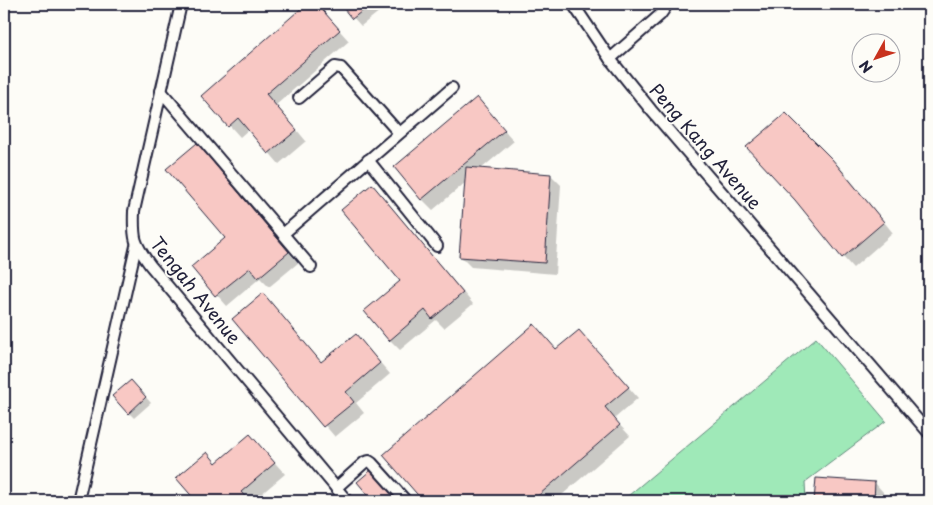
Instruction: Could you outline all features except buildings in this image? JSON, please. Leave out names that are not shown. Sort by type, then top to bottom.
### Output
[{"type":"lane","name":"Tengah Avenue","points":[[181,4],[134,211],[133,232],[136,246],[348,501]]},
{"type":"lane","name":"Peng Kang Avenue","points":[[573,4],[610,59],[651,110],[929,433]]},
{"type":"lane","points":[[610,59],[660,15],[665,8],[665,4]]},
{"type":"lane","points":[[300,98],[335,67],[341,68],[400,132]]},
{"type":"lane","points":[[283,234],[452,88]]},
{"type":"lane","points":[[161,91],[311,267]]},
{"type":"lane","points":[[368,160],[437,246]]},
{"type":"lane","points":[[78,501],[136,246]]},
{"type":"lane","points":[[336,488],[365,462],[369,461],[406,501]]},
{"type":"green space","points":[[816,338],[886,421],[805,482],[806,501],[622,501]]}]
